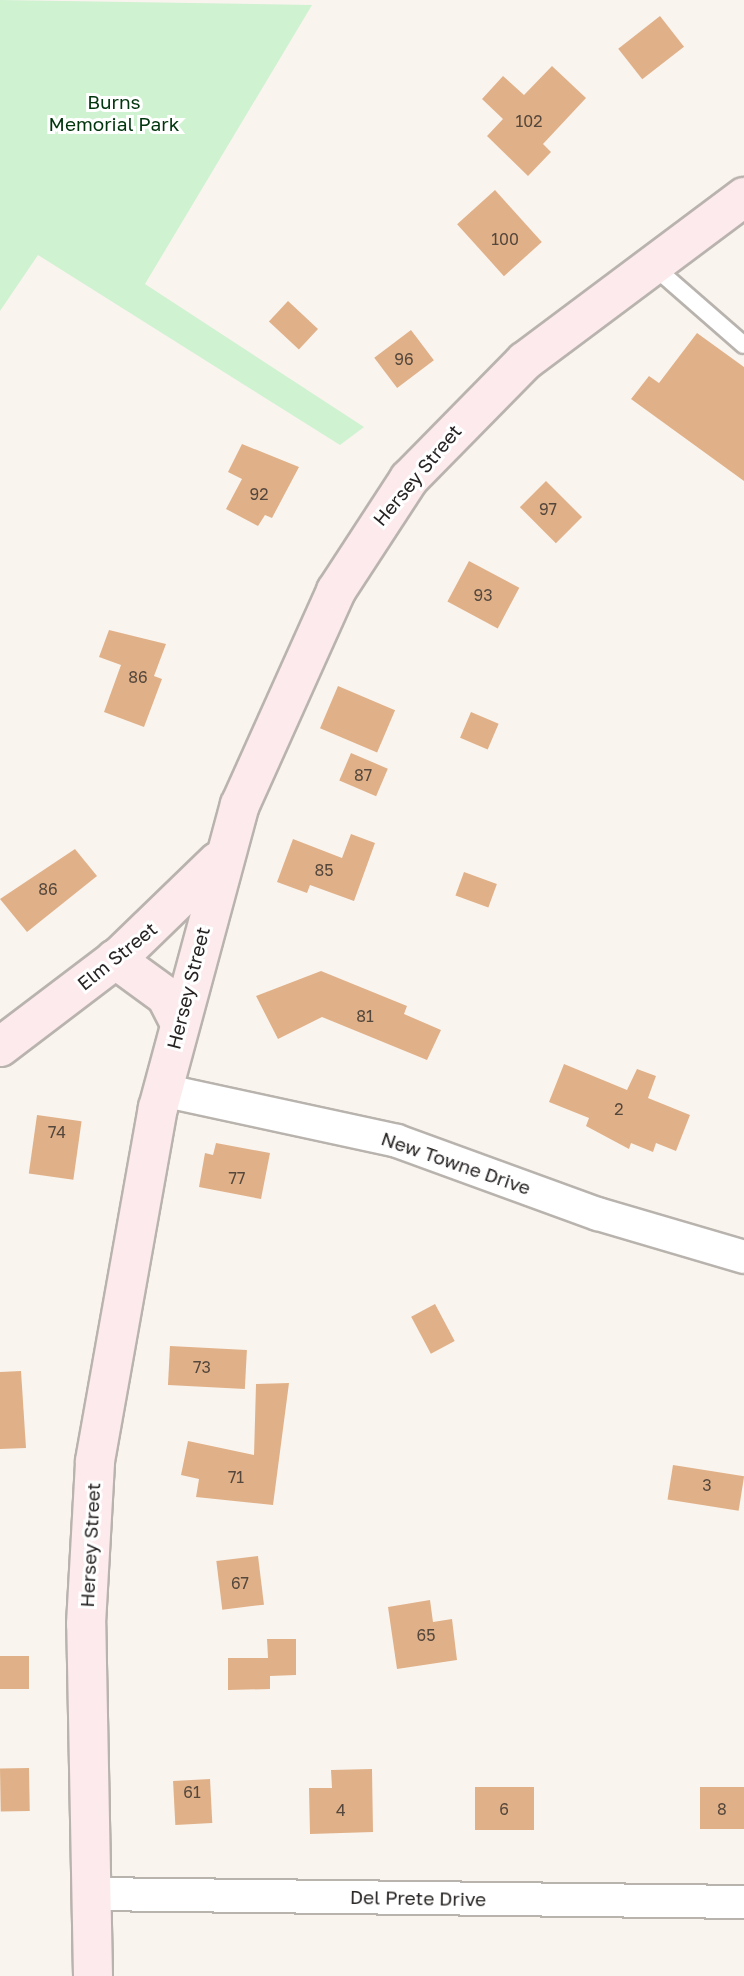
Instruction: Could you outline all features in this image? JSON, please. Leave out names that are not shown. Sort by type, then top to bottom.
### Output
[{"type":"street","name":"Hersey Street","points":[[93,1976],[86,1624],[95,1461],[162,1090],[224,854],[308,646],[385,509],[483,400],[650,263],[744,197]]},
{"type":"street","name":"Elm Street","points":[[0,1047],[115,960],[224,854]]},
{"type":"street","points":[[115,960],[157,987],[179,1022]]},
{"type":"street","name":"New Towne Drive","points":[[162,1090],[397,1140],[598,1214],[744,1257]]},
{"type":"street","name":"Del Prete Drive","points":[[92,1894],[744,1902]]},
{"type":"lane","points":[[650,263],[744,345]]},
{"type":"green space","name":"Burns Memorial Park","points":[[0,0],[312,5],[145,284],[364,427],[340,445],[38,255],[0,311]]},
{"type":"building","points":[[660,16],[684,47],[642,79],[618,49]]},
{"type":"building","points":[[552,66],[586,98],[543,144],[551,152],[528,176],[487,136],[503,119],[482,99],[503,76],[524,95]]},
{"type":"building","points":[[495,190],[542,242],[504,276],[457,224]]},
{"type":"building","points":[[288,301],[318,329],[299,349],[269,321]]},
{"type":"building","points":[[411,330],[434,360],[397,388],[374,358]]},
{"type":"building","points":[[697,333],[744,367],[744,481],[631,399],[649,376],[659,383]]},
{"type":"building","points":[[242,444],[299,467],[272,518],[265,515],[258,526],[226,509],[242,479],[228,472]]},
{"type":"building","points":[[546,481],[582,517],[556,543],[520,507]]},
{"type":"building","points":[[469,561],[519,588],[498,628],[447,602]]},
{"type":"building","points":[[109,630],[166,644],[154,676],[162,679],[144,727],[104,712],[121,665],[99,657]]},
{"type":"building","points":[[338,686],[395,710],[377,753],[320,728]]},
{"type":"building","points":[[471,712],[499,724],[488,749],[460,738]]},
{"type":"building","points":[[351,753],[388,769],[376,796],[339,781]]},
{"type":"building","points":[[351,834],[375,843],[354,901],[310,885],[307,893],[277,882],[293,839],[342,858]]},
{"type":"building","points":[[75,849],[97,876],[27,932],[0,899]]},
{"type":"building","points":[[464,872],[497,884],[488,907],[455,895]]},
{"type":"building","points":[[321,971],[407,1006],[404,1014],[441,1030],[427,1060],[322,1017],[278,1039],[256,996]]},
{"type":"building","points":[[564,1064],[627,1090],[637,1069],[656,1076],[648,1098],[690,1115],[676,1151],[656,1143],[653,1152],[631,1143],[629,1149],[586,1126],[589,1118],[549,1102]]},
{"type":"building","points":[[37,1115],[82,1121],[73,1180],[29,1173]]},
{"type":"building","points":[[216,1143],[270,1153],[261,1199],[199,1187],[205,1153],[213,1155]]},
{"type":"building","points":[[435,1304],[455,1341],[431,1354],[411,1317]]},
{"type":"building","points":[[170,1346],[247,1350],[245,1389],[168,1385]]},
{"type":"building","points":[[21,1371],[26,1448],[0,1449],[0,1372]]},
{"type":"building","points":[[289,1383],[273,1505],[196,1497],[199,1479],[181,1475],[188,1441],[254,1455],[256,1384]]},
{"type":"building","points":[[673,1465],[744,1476],[739,1511],[668,1500]]},
{"type":"building","points":[[258,1556],[264,1605],[222,1610],[216,1561]]},
{"type":"building","points":[[430,1600],[433,1622],[452,1619],[457,1660],[397,1669],[388,1607]]},
{"type":"building","points":[[267,1639],[296,1639],[296,1675],[270,1676],[270,1689],[228,1690],[228,1658],[268,1658]]},
{"type":"building","points":[[0,1656],[29,1656],[29,1689],[0,1689]]},
{"type":"building","points":[[29,1768],[30,1811],[1,1811],[0,1769]]},
{"type":"building","points":[[372,1769],[373,1832],[310,1834],[309,1788],[332,1788],[331,1770]]},
{"type":"building","points":[[210,1779],[212,1823],[175,1825],[173,1781]]},
{"type":"building","points":[[475,1787],[534,1787],[534,1830],[475,1830]]},
{"type":"building","points":[[700,1787],[744,1787],[744,1829],[700,1829]]}]
